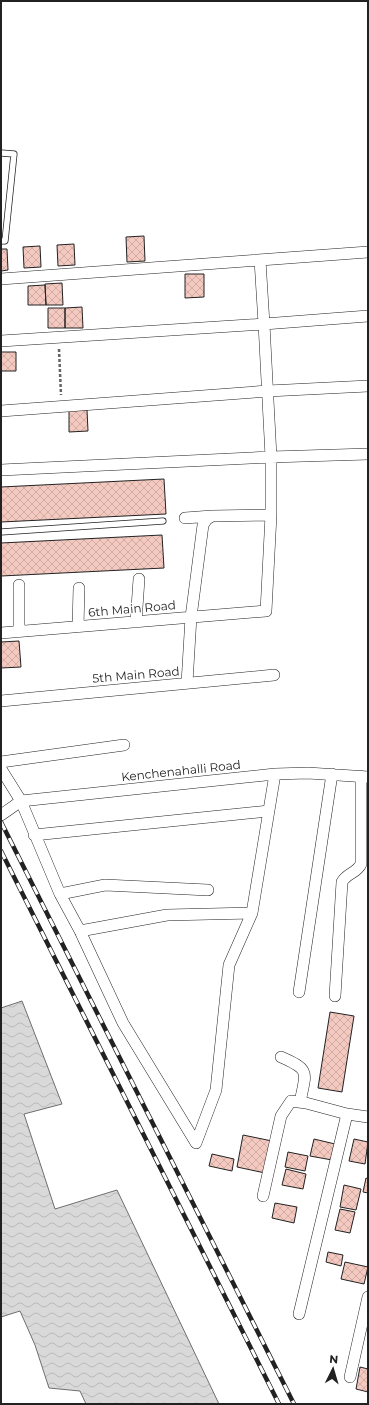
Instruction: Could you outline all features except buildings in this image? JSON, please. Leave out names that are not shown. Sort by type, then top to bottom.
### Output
[{"type":"street","points":[[1,279],[368,252]]},
{"type":"street","points":[[185,518],[212,516],[271,516],[271,457],[260,260]]},
{"type":"street","points":[[1,341],[368,316]]},
{"type":"street","points":[[1,411],[268,391],[368,386]]},
{"type":"street","points":[[1,470],[271,457],[368,454]]},
{"type":"street","points":[[187,684],[191,617],[203,525],[207,518],[212,516]]},
{"type":"street","name":"6th Main Road","points":[[1,633],[266,611],[271,516]]},
{"type":"street","points":[[136,622],[139,579]]},
{"type":"street","points":[[19,585],[19,632]]},
{"type":"street","points":[[78,627],[79,588]]},
{"type":"street","name":"5th Main Road","points":[[1,701],[274,675]]},
{"type":"street","points":[[1,762],[124,745]]},
{"type":"street","points":[[1,769],[21,801],[60,894],[80,931],[123,1023],[196,1143],[216,1090],[229,965],[252,913],[275,774]]},
{"type":"street","name":"Kenchenahalli Road","points":[[1,815],[21,801],[275,774],[332,774],[364,776]]},
{"type":"street","points":[[299,992],[332,774]]},
{"type":"street","points":[[335,996],[342,882],[345,876],[359,869],[361,864],[364,776]]},
{"type":"street","points":[[34,835],[269,812]]},
{"type":"street","points":[[60,894],[106,885],[208,890]]},
{"type":"street","points":[[80,931],[167,915],[252,913]]},
{"type":"street","points":[[281,1057],[298,1064],[303,1069],[305,1075],[300,1102]]},
{"type":"street","points":[[263,1196],[281,1116],[291,1101],[347,1114],[368,1117]]},
{"type":"street","points":[[299,1314],[347,1114]]},
{"type":"street","points":[[350,1377],[368,1296]]},
{"type":"lane","points":[[1,152],[14,154],[5,241],[1,241]]},
{"type":"lane","points":[[1,532],[163,521]]},
{"type":"path","points":[[59,338],[62,406]]},
{"type":"water","points":[[22,1001],[62,1104],[24,1114],[55,1209],[117,1190],[219,1404],[86,1404],[80,1391],[49,1388],[35,1345],[20,1311],[1,1317],[1,1008]]},
{"type":"railway","points":[[1,822],[294,1404]]},
{"type":"railway","points":[[1,851],[279,1404]]}]
